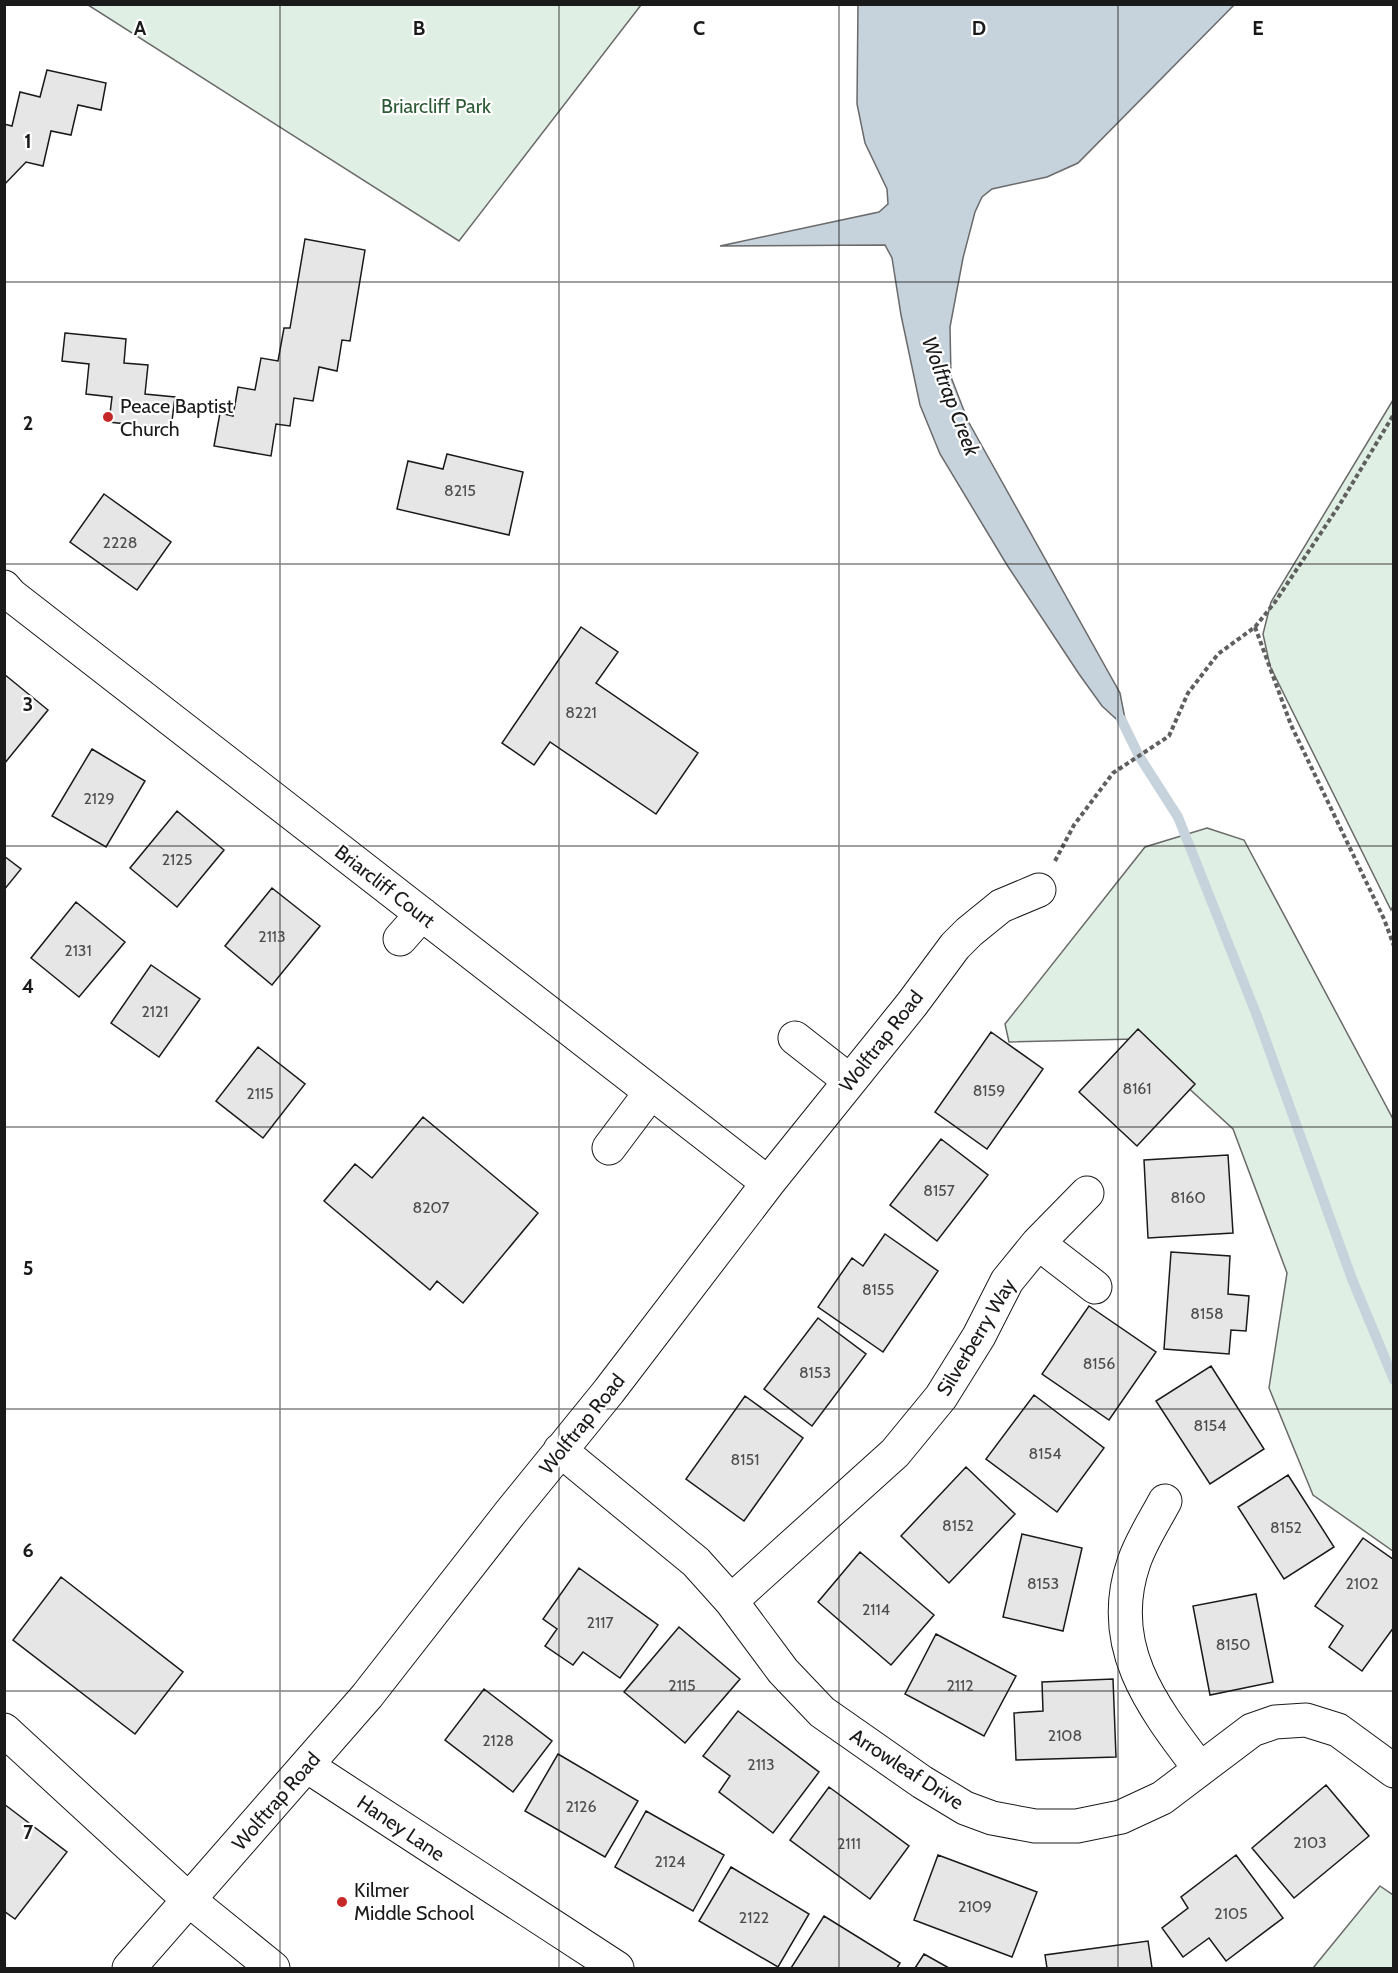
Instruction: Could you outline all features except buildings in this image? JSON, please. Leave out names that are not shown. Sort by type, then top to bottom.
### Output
[{"type":"street","name":"Briarcliff Court","points":[[4,587],[11,595],[768,1183]]},
{"type":"street","name":"Wolftrap Road","points":[[129,1968],[367,1696],[609,1391],[768,1183],[955,946],[1001,906],[1039,890]]},
{"type":"street","points":[[400,939],[422,914]]},
{"type":"street","points":[[795,1038],[850,1081]]},
{"type":"street","points":[[609,1148],[651,1092]]},
{"type":"street","name":"Silverberry Way","points":[[731,1601],[895,1453],[941,1397],[979,1336],[1007,1281],[1038,1244],[1087,1193]]},
{"type":"street","points":[[1038,1244],[1095,1287]]},
{"type":"street","name":"Arrowleaf Drive","points":[[560,1450],[696,1562],[731,1601],[783,1671],[822,1712],[922,1782],[965,1808],[993,1818],[1035,1826],[1077,1826],[1121,1817],[1162,1798],[1252,1730],[1275,1722],[1306,1720],[1338,1730],[1394,1770]]},
{"type":"street","points":[[1165,1501],[1134,1561],[1125,1600],[1129,1646],[1140,1680],[1162,1719],[1200,1769]]},
{"type":"street","points":[[4,1730],[189,1900],[273,1968]]},
{"type":"street","name":"Haney Lane","points":[[307,1766],[616,1968]]},
{"type":"path","points":[[1039,890],[1074,825],[1113,773],[1169,736],[1188,693],[1218,654],[1255,627],[1275,602],[1340,504],[1394,414]]},
{"type":"path","points":[[1255,627],[1291,725],[1384,919],[1394,946]]},
{"type":"green space","name":"Briarcliff Park","points":[[641,4],[459,241],[88,5]]},
{"type":"green space","points":[[1393,400],[1394,904],[1391,910],[1270,666],[1263,634],[1271,602]]},
{"type":"green space","points":[[1207,828],[1244,840],[1393,1119],[1393,1551],[1313,1495],[1269,1388],[1287,1273],[1233,1129],[1135,1039],[1009,1042],[1005,1024],[1145,847]]},
{"type":"green space","points":[[1380,1886],[1393,1895],[1393,1968],[1313,1968]]},
{"type":"water","name":"Wolftrap Creek","points":[[858,5],[1234,5],[1078,163],[1047,177],[992,189],[982,197],[975,212],[963,258],[950,327],[951,377],[968,421],[1120,693],[1127,729],[1102,706],[1079,674],[1007,565],[940,454],[920,405],[901,315],[892,258],[885,245],[720,246],[879,212],[888,204],[887,189],[865,143],[857,104]]},
{"type":"waterway","points":[[1121,719],[1139,756],[1178,817],[1257,1016],[1352,1279],[1394,1380]]},
{"type":"place","name":"Peace Baptist Church","points":[[108,417]]},
{"type":"place","name":"Kilmer Middle School","points":[[342,1902]]}]
